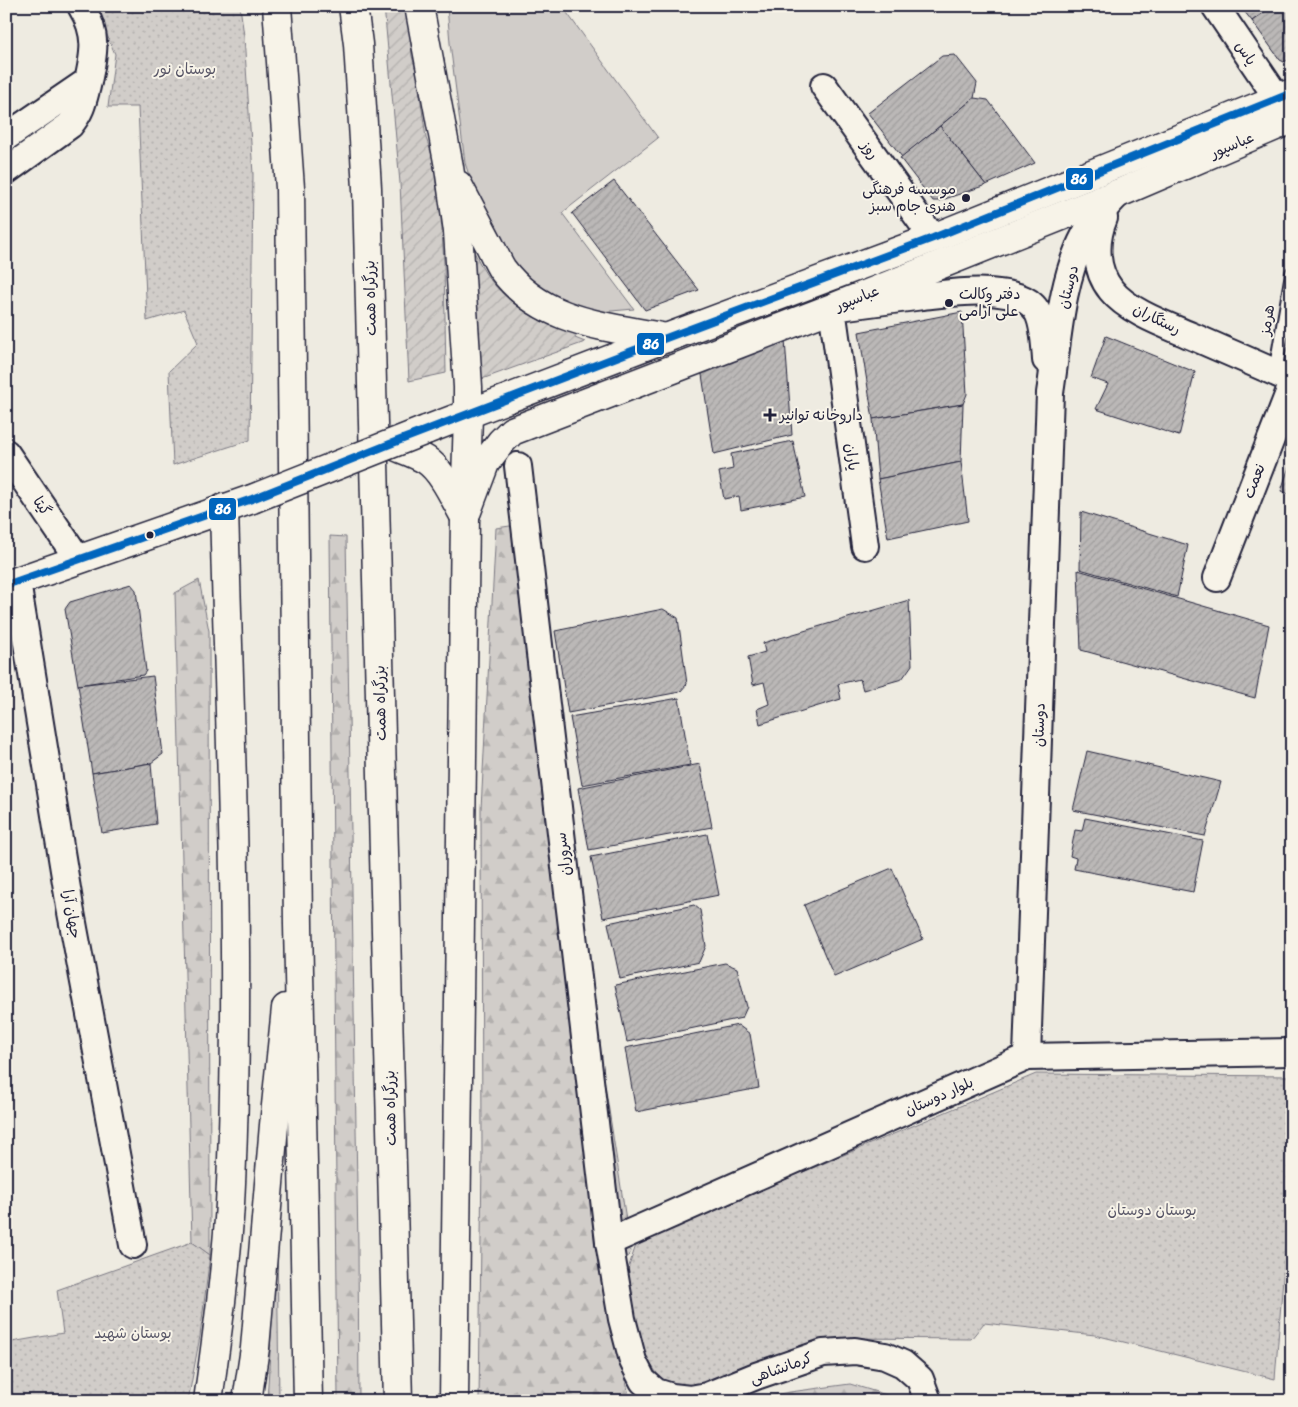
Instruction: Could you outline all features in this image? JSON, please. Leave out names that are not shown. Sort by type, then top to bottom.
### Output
[{"type":"main road","points":[[276,6],[290,188],[298,925],[308,1401]]},
{"type":"main road","name":"بزرگراه همت","points":[[353,6],[358,44],[367,188],[398,1401]]},
{"type":"main road","points":[[419,6],[449,167],[458,231],[468,387],[454,1399]]},
{"type":"main road","name":"عباسپور","points":[[465,518],[485,463],[512,431],[1115,198],[1287,104]]},
{"type":"main road","name":"عباسپور","points":[[224,508],[252,499],[666,338],[1287,104]]},
{"type":"main road","points":[[449,167],[501,268],[517,287],[550,310],[578,321],[666,338]]},
{"type":"main road","points":[[821,280],[832,308]]},
{"type":"main road","points":[[390,444],[426,460],[434,467],[465,518]]},
{"type":"main road","points":[[12,584],[224,508],[235,921],[234,1088],[230,1206],[224,1281],[208,1401]]},
{"type":"main road","points":[[247,1401],[255,1348],[280,1055],[298,925]]},
{"type":"street","points":[[6,171],[70,125],[81,108],[94,57],[91,26],[81,6]]},
{"type":"street","name":"یاس","points":[[1215,6],[1287,104]]},
{"type":"street","points":[[6,137],[88,81]]},
{"type":"street","name":"روز","points":[[824,86],[933,238]]},
{"type":"street","name":"رستگاران","points":[[1115,198],[1101,225],[1098,240],[1099,266],[1102,276],[1112,291],[1128,305],[1152,318],[1286,379]]},
{"type":"street","name":"دوستان","points":[[1028,1057],[1050,393],[1063,302],[1076,255],[1094,221],[1115,198]]},
{"type":"street","name":"دوستان","points":[[832,308],[946,294],[987,292],[1023,299],[1033,305],[1040,318],[1050,393]]},
{"type":"street","name":"یاران","points":[[832,308],[865,546]]},
{"type":"street","name":"نعمت","points":[[1217,578],[1286,379]]},
{"type":"street","name":"گیتا","points":[[6,453],[78,559]]},
{"type":"street","name":"سروران","points":[[518,466],[609,1242]]},
{"type":"street","name":"جهان آرا","points":[[12,584],[133,1245]]},
{"type":"street","name":"بلوار دوستان","points":[[609,1242],[1028,1057],[1292,1052]]},
{"type":"street","name":"کرمانشاهی","points":[[609,1242],[622,1319],[633,1361],[643,1381],[656,1392],[672,1397],[690,1399],[707,1396],[823,1352],[855,1351],[885,1356],[903,1364],[920,1380],[928,1401]]},
{"type":"lane","name":"هرمز","points":[[1286,379],[1292,273]]},
{"type":"green space","name":"بوستان نور","points":[[93,6],[240,6],[244,36],[253,174],[250,440],[173,465],[169,371],[198,343],[184,310],[147,321],[138,107],[108,107],[115,54]]},
{"type":"green space","points":[[384,6],[405,6],[408,12],[412,56],[417,74],[426,138],[432,155],[441,216],[444,263],[446,373],[409,381],[400,183]]},
{"type":"green space","points":[[447,6],[562,6],[658,138],[562,213],[634,309],[600,312],[563,308],[531,286],[505,256],[477,200],[465,163]]},
{"type":"green space","points":[[471,246],[486,274],[509,300],[539,320],[560,328],[580,329],[575,338],[585,342],[482,379]]},
{"type":"green space","points":[[524,524],[595,1020],[631,1252],[611,1281],[615,1334],[629,1395],[637,1401],[479,1401],[482,1157],[481,809],[496,528]]},
{"type":"green space","points":[[330,536],[346,537],[359,1401],[338,1401]]},
{"type":"green space","points":[[199,580],[209,631],[210,1255],[192,1242],[175,593]]},
{"type":"green space","name":"بوستان دوستان","points":[[1036,1074],[1292,1076],[1292,1164],[1275,1379],[1095,1335],[984,1323],[971,1339],[849,1338],[690,1389],[664,1384],[642,1351],[626,1275],[637,1242]]},
{"type":"green space","points":[[277,1238],[279,1401],[267,1401]]},
{"type":"green space","name":"بوستان شهید","points":[[192,1242],[210,1255],[200,1336],[188,1401],[6,1401],[6,1343],[63,1333],[57,1290]]},
{"type":"green space","points":[[850,1384],[890,1396],[892,1401],[739,1401],[790,1392]]},
{"type":"building","points":[[1240,6],[1273,6],[1252,21]]},
{"type":"building","points":[[1273,6],[1292,6],[1292,58],[1284,62],[1280,60],[1252,21]]},
{"type":"building","points":[[955,55],[977,83],[974,98],[902,157],[868,113],[942,56]]},
{"type":"building","points":[[974,98],[988,100],[1035,163],[986,185],[940,126]]},
{"type":"building","points":[[940,126],[986,185],[939,201],[933,201],[900,158]]},
{"type":"building","points":[[614,181],[699,290],[645,310],[572,213]]},
{"type":"building","points":[[962,312],[967,394],[963,404],[873,419],[859,332]]},
{"type":"building","points":[[1106,336],[1195,372],[1179,436],[1096,409],[1108,384],[1091,378]]},
{"type":"building","points":[[785,340],[792,435],[714,454],[701,368]]},
{"type":"building","points":[[963,404],[961,462],[878,479],[873,419]]},
{"type":"building","points":[[793,441],[805,497],[741,510],[739,496],[724,499],[719,472],[733,469],[731,454]]},
{"type":"building","points":[[1292,457],[1292,495],[1281,491]]},
{"type":"building","points":[[961,462],[968,521],[888,538],[878,479]]},
{"type":"building","points":[[1081,512],[1188,545],[1177,597],[1080,569]]},
{"type":"building","points":[[1078,570],[1269,625],[1255,698],[1081,650]]},
{"type":"building","points":[[131,584],[136,590],[146,671],[143,675],[78,685],[65,609],[70,602]]},
{"type":"building","points":[[909,600],[912,665],[902,679],[863,690],[860,679],[838,684],[841,699],[760,724],[757,709],[769,704],[764,682],[753,685],[748,657],[765,652],[763,643]]},
{"type":"building","points":[[663,609],[678,618],[687,684],[680,692],[568,713],[555,631]]},
{"type":"building","points":[[153,676],[163,754],[151,763],[92,773],[78,685]]},
{"type":"building","points":[[679,698],[690,765],[582,785],[570,717]]},
{"type":"building","points":[[1087,751],[1221,782],[1205,836],[1073,810]]},
{"type":"building","points":[[151,763],[156,824],[102,833],[92,773]]},
{"type":"building","points":[[700,764],[712,827],[589,850],[578,788]]},
{"type":"building","points":[[1085,818],[1203,841],[1193,892],[1074,869],[1076,858],[1070,856],[1075,830],[1082,831]]},
{"type":"building","points":[[707,834],[719,895],[603,918],[591,857]]},
{"type":"building","points":[[892,868],[923,939],[834,977],[804,905]]},
{"type":"building","points":[[694,905],[700,910],[706,946],[699,962],[620,979],[608,923]]},
{"type":"building","points":[[725,963],[737,968],[747,1007],[742,1018],[627,1042],[615,985]]},
{"type":"building","points":[[738,1025],[750,1034],[759,1088],[636,1112],[625,1048]]},
{"type":"transit line","name":"86","points":[[6,585],[252,499],[666,338],[933,238],[1292,93]]},
{"type":"place","name":"موسسه فرهنگی هنری جام سبز","points":[[966,198]]},
{"type":"place","name":"دفتر وکالت علی آرامی","points":[[949,303]]},
{"type":"place","name":"داروخانه توانیر","points":[[770,415]]}]
